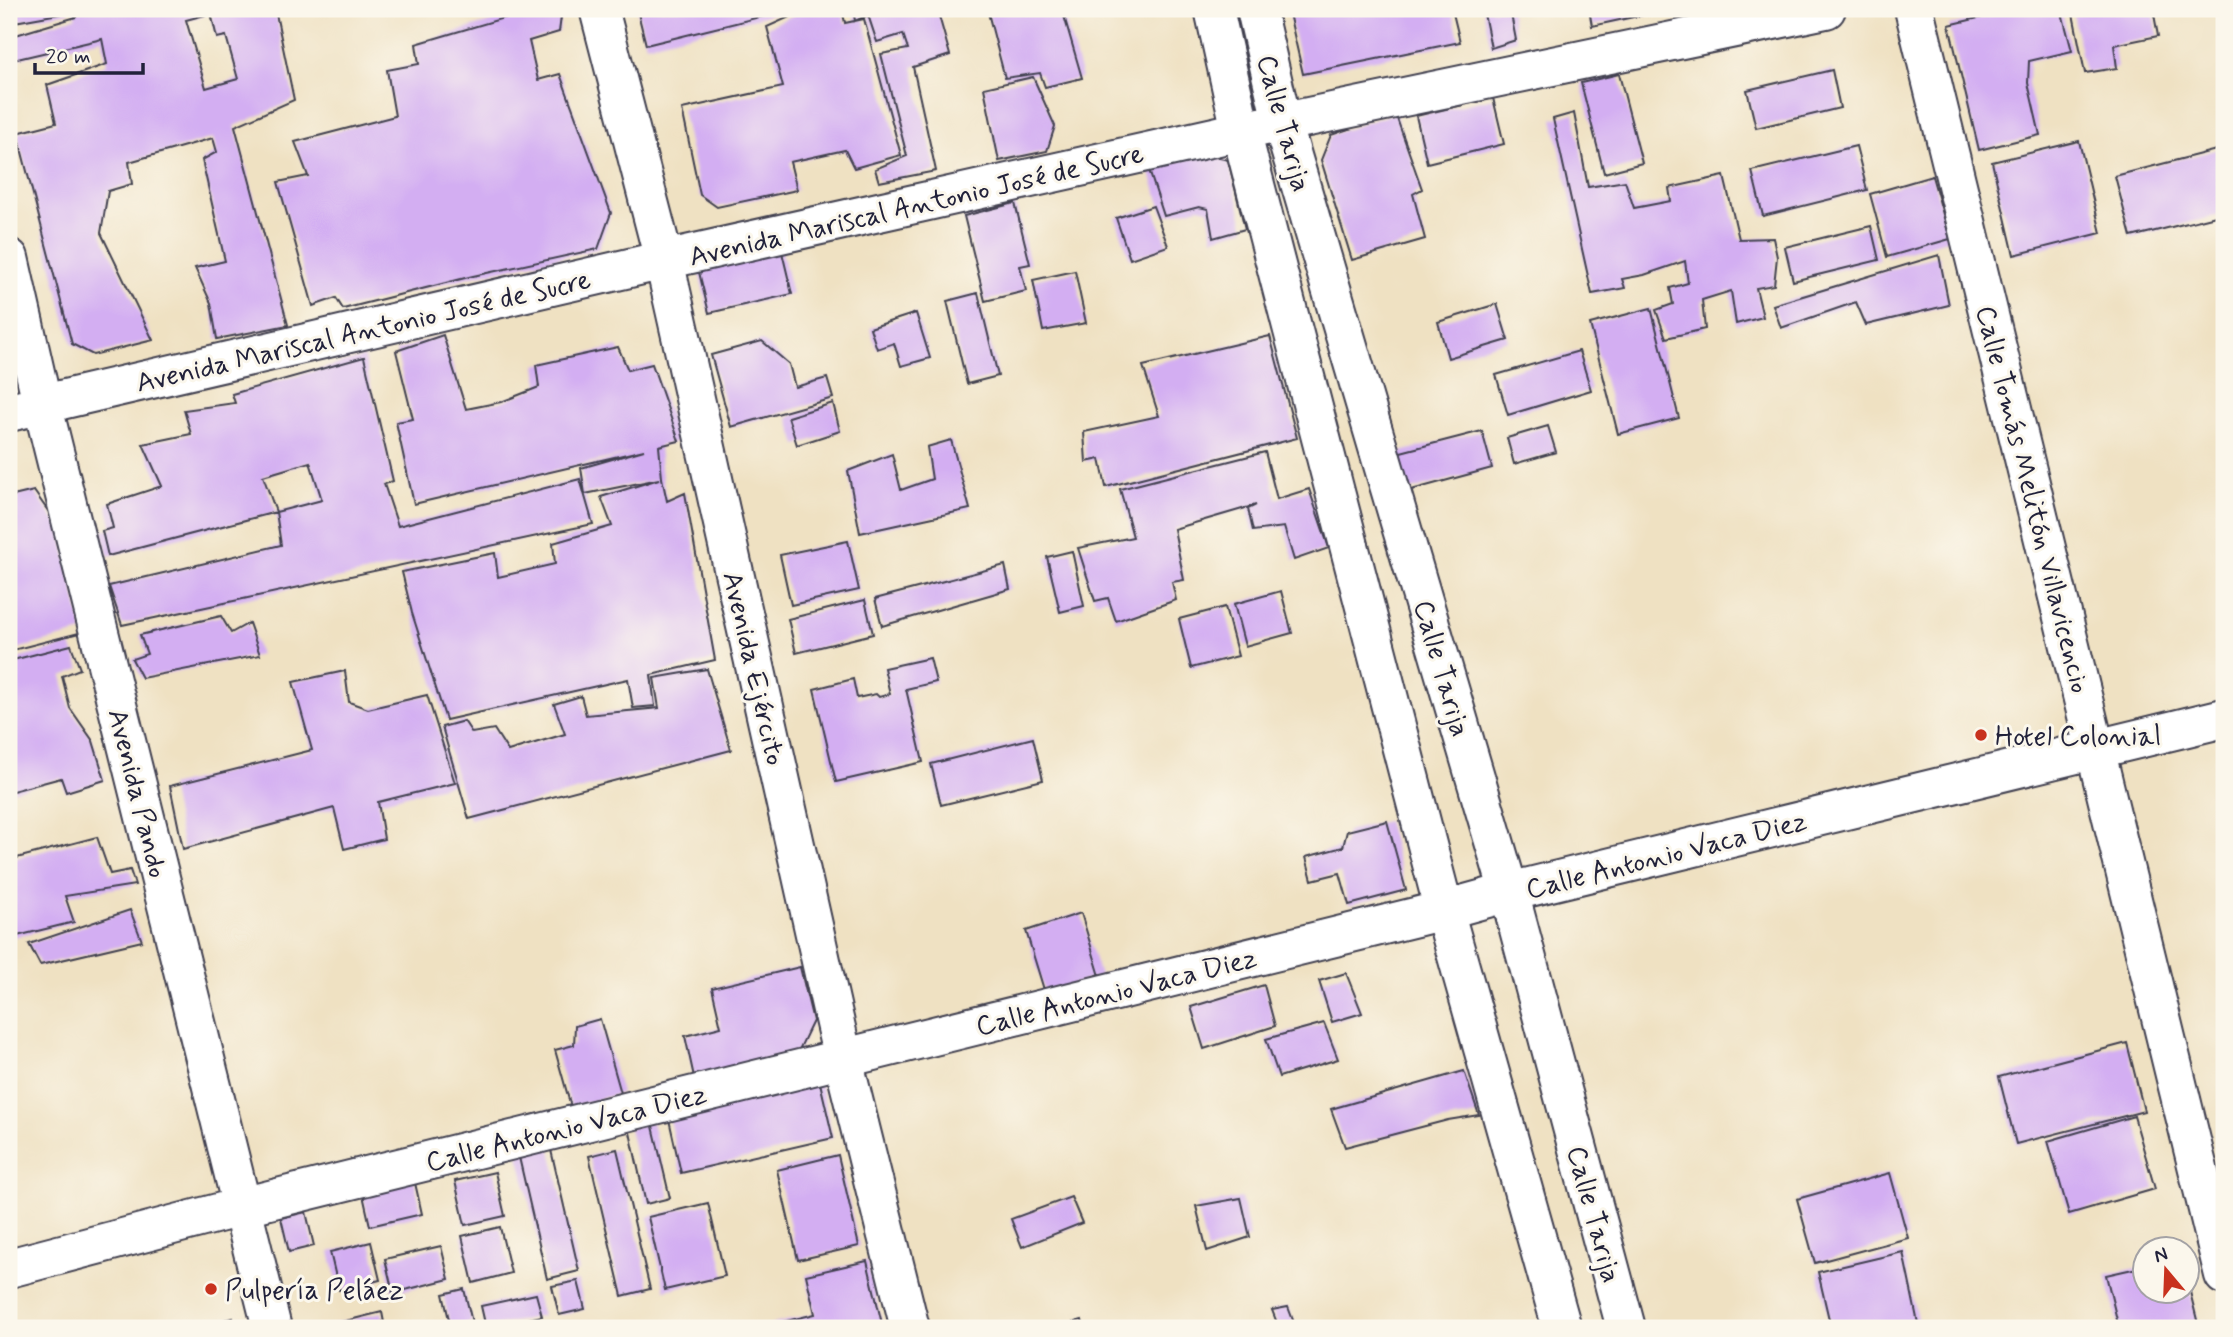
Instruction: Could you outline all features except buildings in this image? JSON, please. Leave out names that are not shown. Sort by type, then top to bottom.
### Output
[{"type":"street","name":"Avenida Ejército","points":[[599,9],[664,260],[843,1059],[910,1328]]},
{"type":"street","name":"Calle Tarija","points":[[1213,9],[1241,131],[1444,910],[1562,1328]]},
{"type":"street","name":"Calle Tarija","points":[[1256,9],[1282,122],[1509,892],[1626,1328]]},
{"type":"street","name":"Avenida Mariscal Antonio José de Sucre","points":[[25,408],[664,260],[1241,131],[1826,9]]},
{"type":"street","name":"Calle Tomás Melitón Villavicencio","points":[[1914,9],[2224,1275]]},
{"type":"street","name":"Avenida Pando","points":[[9,258],[25,408],[272,1328]]},
{"type":"street","name":"Calle Antonio Vaca Diez","points":[[9,1268],[241,1207],[1509,892],[2224,718]]},
{"type":"place","name":"Hotel Colonial","points":[[1981,735]]},
{"type":"place","name":"Pulpería Peláez","points":[[211,1289]]}]
